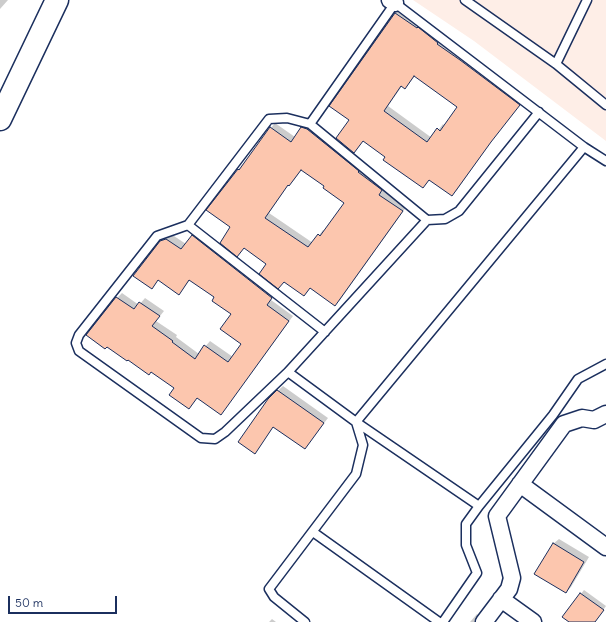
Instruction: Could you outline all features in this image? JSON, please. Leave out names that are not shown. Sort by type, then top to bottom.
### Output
[{"type":"main road","points":[[0,119],[52,5]]},
{"type":"street","points":[[484,622],[509,589],[512,578],[497,516],[564,424],[582,418],[602,421]]},
{"type":"street","points":[[520,484],[606,547]]},
{"type":"street","points":[[502,599],[533,622]]},
{"type":"lane","points":[[465,0],[556,64],[606,105]]},
{"type":"lane","points":[[556,64],[587,0]]},
{"type":"lane","points":[[310,124],[392,2],[584,147],[606,161]]},
{"type":"lane","points":[[427,220],[288,372],[225,432],[215,439],[201,438],[79,351],[76,342],[79,335],[157,236],[188,225],[270,119],[287,118],[310,124],[427,220],[445,219],[459,211],[539,112]]},
{"type":"lane","points":[[356,422],[584,147]]},
{"type":"lane","points":[[188,225],[325,332]]},
{"type":"lane","points":[[443,622],[477,573],[466,545],[466,524],[553,415],[578,379],[606,364]]},
{"type":"lane","points":[[288,372],[356,422],[479,506]]},
{"type":"lane","points":[[305,622],[274,597],[269,589],[356,474],[363,445],[356,422]]},
{"type":"lane","points":[[313,532],[439,622]]},
{"type":"shaded area","points":[[413,0],[606,0],[606,141],[474,41]]},
{"type":"building","points":[[395,13],[417,28],[418,27],[438,43],[437,44],[520,105],[452,196],[429,180],[423,188],[383,160],[385,157],[363,141],[354,153],[336,138],[349,120],[329,106]],"holes":[[[414,76],[457,107],[440,131],[437,128],[427,142],[384,111],[401,86],[405,89]]]},
{"type":"building","points":[[270,127],[291,142],[301,127],[307,129],[382,190],[379,195],[403,211],[335,306],[310,288],[304,296],[284,282],[278,289],[259,274],[266,264],[244,248],[237,257],[220,243],[230,227],[206,210],[238,169],[239,170]],"holes":[[[301,170],[324,186],[323,188],[344,203],[320,236],[318,234],[308,247],[265,218],[288,185],[289,186]]]},
{"type":"building","points":[[192,235],[272,298],[267,305],[289,321],[221,415],[197,398],[189,409],[169,395],[174,388],[151,372],[149,375],[107,347],[105,349],[86,335],[116,297],[134,309],[139,302],[160,316],[152,326],[195,359],[204,345],[228,362],[241,344],[220,329],[231,314],[212,301],[214,297],[189,280],[179,295],[158,280],[152,289],[133,276],[160,241],[166,239],[181,249]]},
{"type":"building","points":[[277,390],[324,423],[305,449],[273,427],[255,454],[238,442],[268,399]]},
{"type":"building","points":[[553,543],[584,562],[566,593],[534,574]]},
{"type":"building","points":[[580,593],[604,610],[595,622],[569,622],[562,617]]}]
